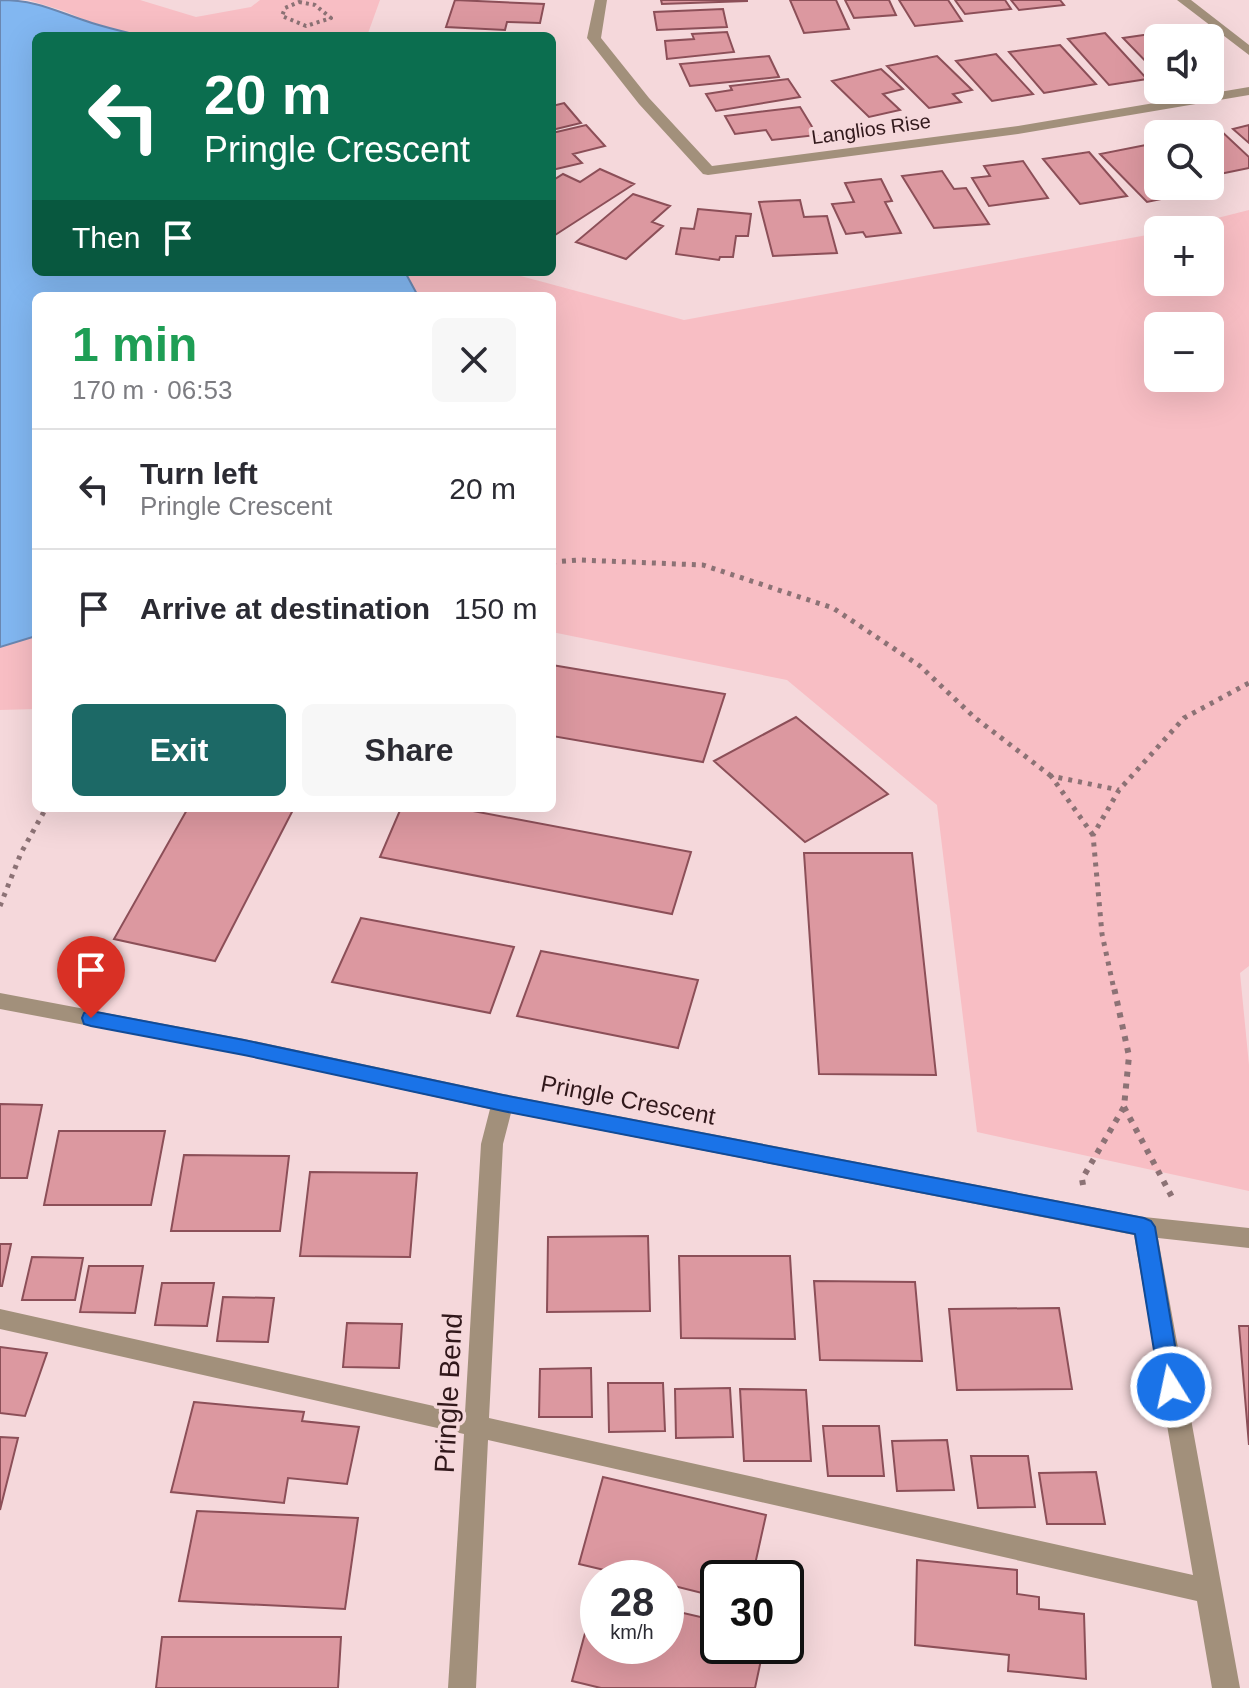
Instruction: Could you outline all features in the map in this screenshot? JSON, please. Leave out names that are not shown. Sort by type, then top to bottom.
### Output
[{"type":"street","name":"Langlios Rise","points":[[601,0],[594,38],[644,101],[708,171],[1018,130],[1249,91]]},
{"type":"street","points":[[1183,0],[1249,51]]},
{"type":"street","name":"Pringle Crescent","points":[[0,1001],[244,1047],[503,1103],[1144,1227],[1249,1238]]},
{"type":"street","name":"Pringle Bend","points":[[462,1688],[492,1144],[503,1103]]},
{"type":"street","points":[[1144,1227],[1226,1688]]},
{"type":"street","points":[[0,1319],[426,1413],[476,1429],[1208,1591]]},
{"type":"path","points":[[299,1],[315,5],[331,18],[308,27],[290,23],[282,16],[285,8],[299,1]]},
{"type":"path","points":[[556,562],[703,565],[833,608],[920,666],[974,717],[1051,776],[1093,835],[1102,934],[1129,1056],[1124,1107],[1082,1179],[1085,1215]]},
{"type":"path","points":[[1093,835],[1119,790],[1184,718],[1249,683]]},
{"type":"path","points":[[1051,776],[1119,790]]},
{"type":"path","points":[[0,906],[21,853],[44,812]]},
{"type":"path","points":[[1124,1107],[1168,1185],[1187,1233]]},
{"type":"shaded area","points":[[28,0],[140,0],[196,17],[251,7],[260,0],[380,0],[368,32],[126,32]]},
{"type":"shaded area","points":[[1249,210],[1249,966],[1240,973],[1249,1065],[1249,1191],[977,1132],[937,805],[787,680],[556,633],[556,292],[416,292],[407,276],[521,276],[684,320],[1144,236],[1144,296],[1224,296],[1224,216]]},
{"type":"shaded area","points":[[32,637],[32,709],[0,710],[0,647]]},
{"type":"water","points":[[0,0],[37,4],[126,32],[32,32],[32,276],[407,276],[416,292],[32,292],[32,637],[0,647]]},
{"type":"building","points":[[455,0],[544,4],[540,23],[507,22],[505,30],[446,27]]},
{"type":"building","points":[[661,0],[747,0],[747,1],[662,4]]},
{"type":"building","points":[[790,0],[836,0],[849,29],[804,33]]},
{"type":"building","points":[[845,0],[889,0],[896,15],[854,18]]},
{"type":"building","points":[[899,0],[948,0],[962,21],[915,26]]},
{"type":"building","points":[[955,0],[1005,0],[1011,9],[965,14]]},
{"type":"building","points":[[1011,0],[1060,0],[1064,5],[1019,10]]},
{"type":"building","points":[[723,9],[727,27],[657,30],[654,12]]},
{"type":"building","points":[[727,32],[734,52],[667,59],[665,41],[694,39],[692,34]]},
{"type":"building","points":[[1105,33],[1144,76],[1144,79],[1109,85],[1068,39]]},
{"type":"building","points":[[1144,35],[1144,60],[1123,38]]},
{"type":"building","points":[[1060,45],[1096,84],[1044,93],[1009,52]]},
{"type":"building","points":[[996,54],[1033,94],[992,101],[956,61]]},
{"type":"building","points":[[769,56],[779,77],[690,86],[680,64]]},
{"type":"building","points":[[937,56],[972,90],[953,94],[961,102],[929,108],[887,66]]},
{"type":"building","points":[[881,69],[903,89],[883,94],[900,110],[869,117],[832,81]]},
{"type":"building","points":[[788,79],[800,97],[716,111],[706,94],[732,90],[730,86]]},
{"type":"building","points":[[564,103],[581,123],[556,129],[556,105]]},
{"type":"building","points":[[800,107],[817,135],[772,140],[766,130],[735,134],[725,116]]},
{"type":"building","points":[[586,125],[605,146],[573,154],[582,163],[556,169],[556,132]]},
{"type":"building","points":[[1249,125],[1249,143],[1233,129]]},
{"type":"building","points":[[1224,134],[1249,157],[1249,168],[1224,173]]},
{"type":"building","points":[[1144,145],[1144,199],[1100,154]]},
{"type":"building","points":[[1089,152],[1127,196],[1080,204],[1043,159]]},
{"type":"building","points":[[1023,161],[1048,198],[989,206],[972,178],[990,176],[984,166]]},
{"type":"building","points":[[600,169],[634,184],[556,234],[556,178],[563,174],[580,182]]},
{"type":"building","points":[[942,171],[954,189],[966,188],[989,224],[934,228],[902,176]]},
{"type":"building","points":[[881,179],[892,201],[885,202],[901,233],[866,237],[863,232],[846,234],[832,204],[854,202],[845,183]]},
{"type":"building","points":[[633,194],[670,206],[652,222],[663,226],[626,259],[576,242]]},
{"type":"building","points":[[800,200],[804,217],[827,216],[837,253],[773,256],[759,202]]},
{"type":"building","points":[[698,209],[751,214],[748,236],[736,236],[733,257],[720,257],[719,260],[676,254],[681,228],[694,229]]},
{"type":"building","points":[[556,666],[725,694],[703,762],[556,737]]},
{"type":"building","points":[[796,717],[888,794],[805,842],[714,761]]},
{"type":"building","points":[[186,812],[292,812],[215,961],[114,939]]},
{"type":"building","points":[[399,812],[478,812],[691,852],[672,914],[380,857]]},
{"type":"building","points":[[804,853],[912,853],[936,1075],[819,1074]]},
{"type":"building","points":[[361,918],[514,947],[490,1013],[332,982]]},
{"type":"building","points":[[541,951],[698,980],[678,1048],[517,1016]]},
{"type":"building","points":[[0,1104],[42,1105],[27,1178],[0,1178]]},
{"type":"building","points":[[59,1131],[165,1131],[151,1205],[44,1205]]},
{"type":"building","points":[[184,1155],[289,1156],[280,1231],[171,1231]]},
{"type":"building","points":[[310,1172],[417,1173],[410,1257],[300,1256]]},
{"type":"building","points":[[648,1236],[650,1311],[547,1312],[548,1237]]},
{"type":"building","points":[[0,1244],[11,1244],[2,1286],[0,1286]]},
{"type":"building","points":[[679,1256],[790,1256],[795,1339],[681,1338]]},
{"type":"building","points":[[32,1257],[83,1258],[75,1300],[22,1300]]},
{"type":"building","points":[[89,1266],[143,1266],[135,1313],[80,1312]]},
{"type":"building","points":[[814,1281],[915,1282],[922,1361],[820,1360]]},
{"type":"building","points":[[162,1283],[214,1283],[207,1326],[155,1325]]},
{"type":"building","points":[[223,1297],[274,1298],[268,1342],[217,1341]]},
{"type":"building","points":[[1059,1308],[1072,1389],[957,1390],[949,1309]]},
{"type":"building","points":[[347,1323],[402,1324],[399,1368],[343,1367]]},
{"type":"building","points":[[1239,1326],[1249,1326],[1249,1445]]},
{"type":"building","points":[[0,1347],[47,1353],[25,1416],[0,1413]]},
{"type":"building","points":[[591,1368],[592,1417],[539,1417],[540,1369]]},
{"type":"building","points":[[608,1383],[663,1383],[665,1431],[609,1432]]},
{"type":"building","points":[[730,1388],[733,1437],[676,1438],[675,1389]]},
{"type":"building","points":[[740,1389],[806,1390],[811,1461],[744,1461]]},
{"type":"building","points":[[194,1402],[304,1412],[302,1421],[359,1427],[347,1484],[288,1478],[284,1503],[171,1492]]},
{"type":"building","points":[[823,1426],[879,1426],[884,1476],[828,1476]]},
{"type":"building","points":[[0,1437],[18,1438],[0,1510]]},
{"type":"building","points":[[947,1440],[954,1490],[897,1491],[892,1441]]},
{"type":"building","points":[[971,1456],[1028,1456],[1035,1507],[978,1508]]},
{"type":"building","points":[[1096,1472],[1105,1524],[1047,1524],[1039,1473]]},
{"type":"building","points":[[603,1477],[766,1515],[756,1560],[700,1560],[700,1592],[684,1588],[684,1560],[580,1560]]},
{"type":"building","points":[[197,1511],[358,1518],[345,1609],[179,1601]]},
{"type":"building","points":[[917,1560],[1017,1570],[1017,1594],[1039,1597],[1039,1609],[1084,1614],[1086,1679],[1008,1671],[1009,1655],[915,1645]]},
{"type":"building","points":[[684,1613],[700,1617],[700,1664],[760,1664],[755,1688],[601,1688],[572,1681],[580,1652],[580,1664],[684,1664]]},
{"type":"building","points":[[162,1637],[341,1637],[338,1688],[156,1688]]},
{"type":"route","points":[[91,1018],[244,1047],[447,1092],[1144,1227],[1171,1387]]}]
